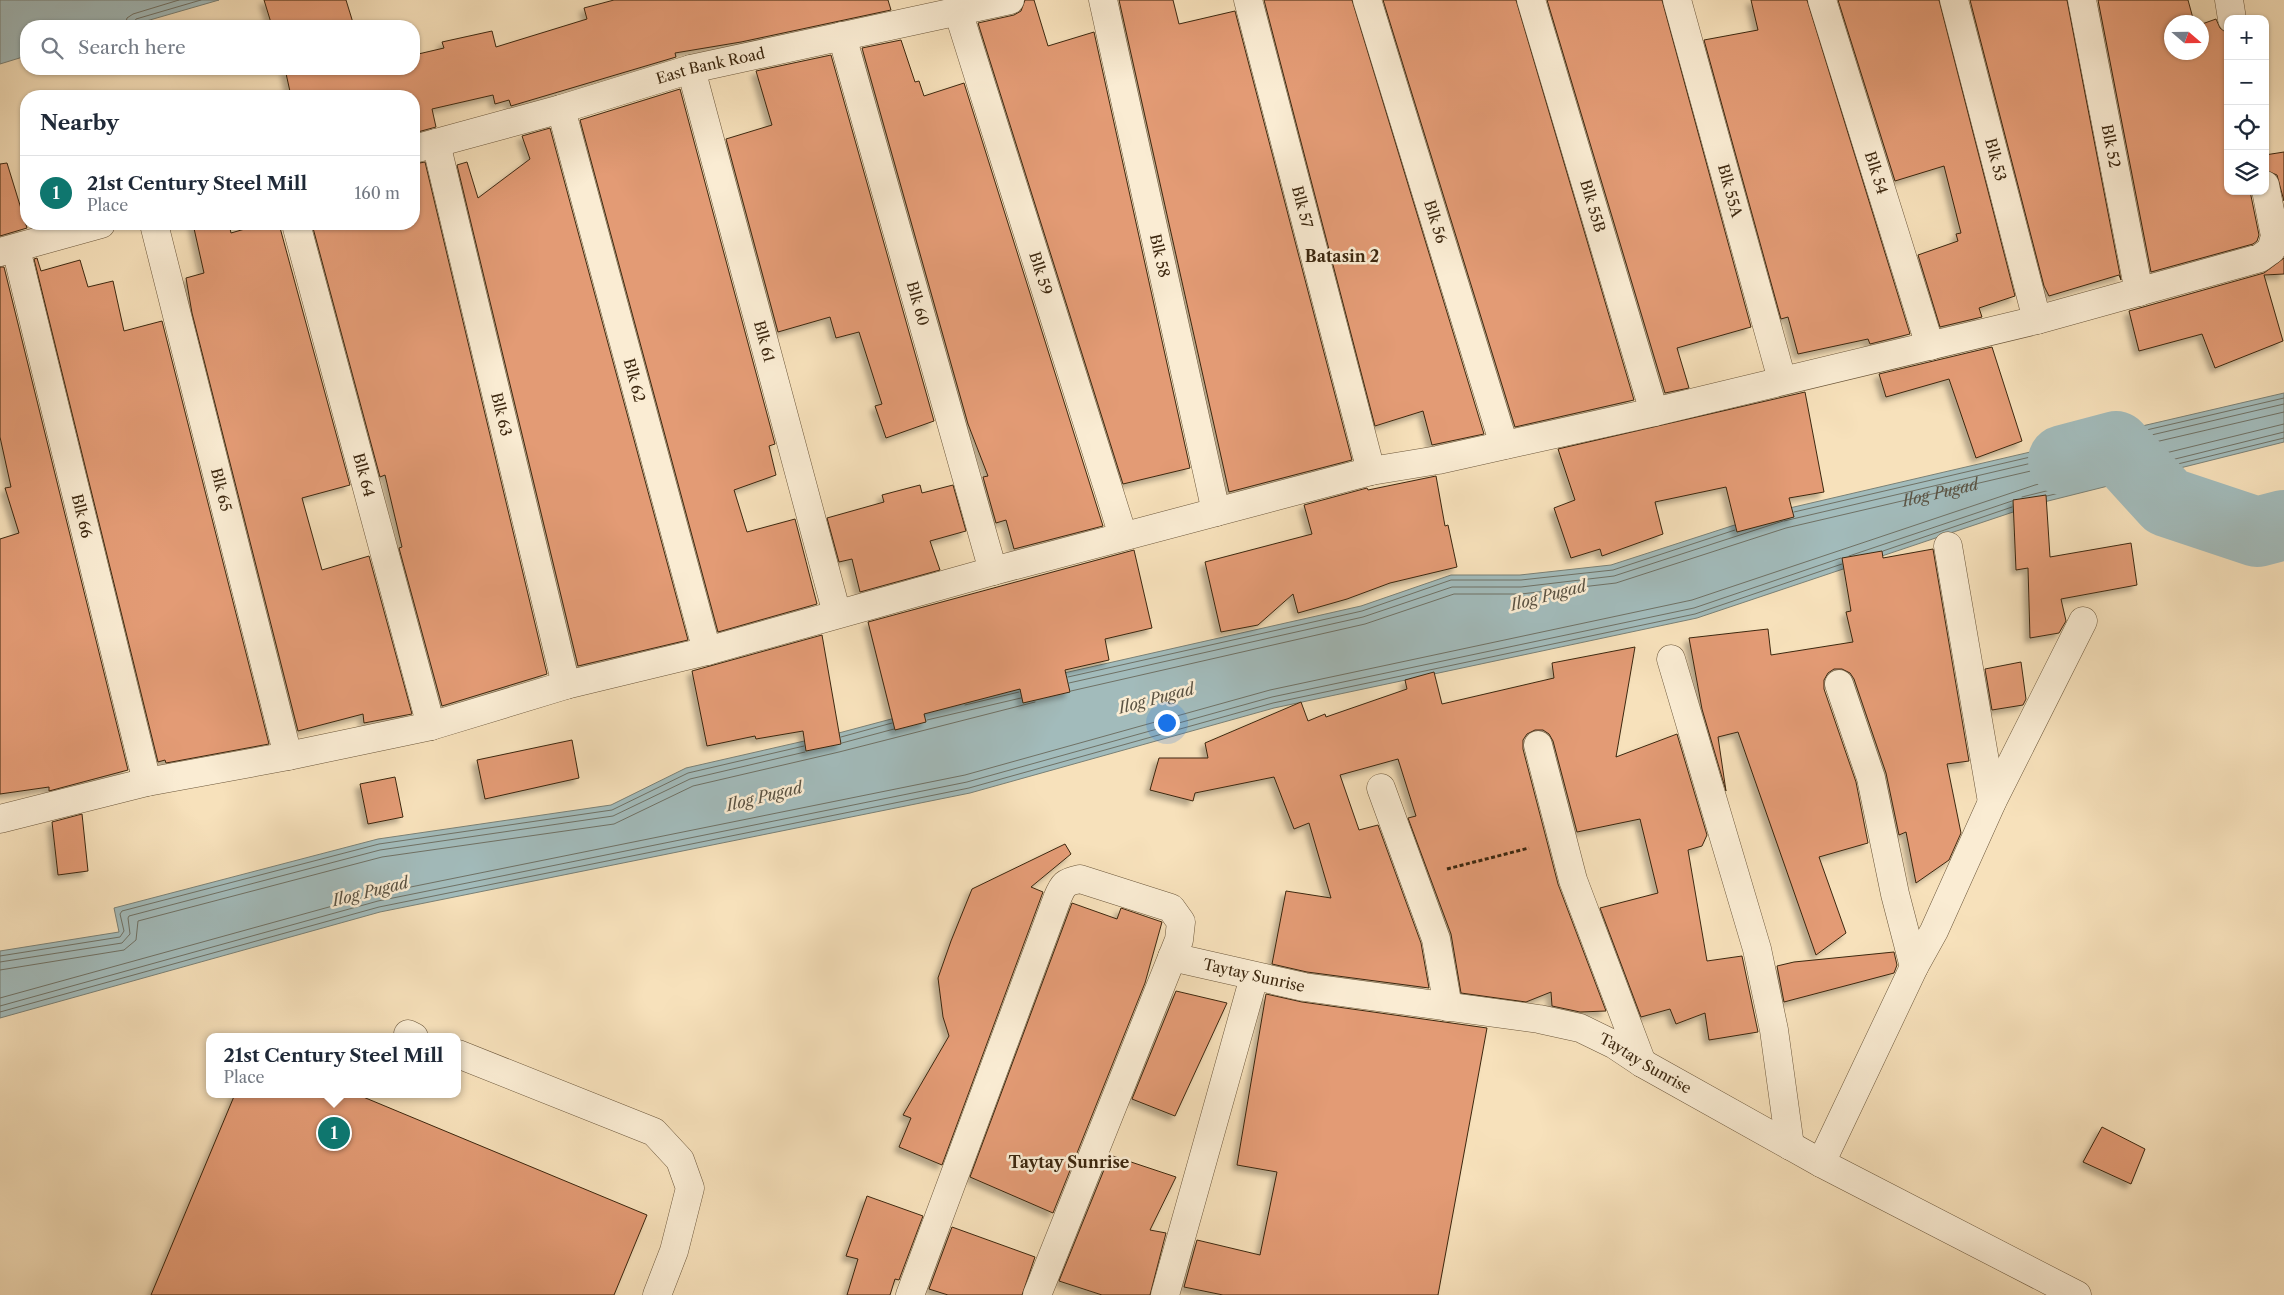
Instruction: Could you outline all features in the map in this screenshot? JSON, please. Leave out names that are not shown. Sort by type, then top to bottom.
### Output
[{"type":"street","name":"East Bank Road","points":[[425,146],[561,110],[691,69],[1010,0]]},
{"type":"street","name":"Blk 58","points":[[1104,0],[1216,512]]},
{"type":"street","name":"Blk 57","points":[[1248,0],[1371,471]]},
{"type":"street","name":"Blk 56","points":[[1367,0],[1504,445]]},
{"type":"street","name":"Blk 55B","points":[[1531,0],[1654,412]]},
{"type":"street","name":"Blk 55A","points":[[1677,0],[1782,380]]},
{"type":"street","name":"Blk 54","points":[[1822,0],[1930,346]]},
{"type":"street","name":"Blk 53","points":[[1954,0],[2037,320]]},
{"type":"street","name":"Blk 52","points":[[2082,0],[2139,292]]},
{"type":"street","points":[[2229,0],[2231,15]]},
{"type":"street","name":"Blk 59","points":[[958,11],[1123,536]]},
{"type":"street","name":"Blk 60","points":[[842,36],[993,571]]},
{"type":"street","name":"Blk 61","points":[[691,69],[837,614]]},
{"type":"street","name":"Blk 62","points":[[561,110],[707,652]]},
{"type":"street","name":"Blk 63","points":[[425,146],[566,685]]},
{"type":"street","points":[[0,819],[147,782],[288,756],[431,726],[566,685],[707,652],[993,571],[1371,471],[1438,460],[1654,412],[1930,346],[2037,320],[2278,254],[2267,195]]},
{"type":"street","points":[[8,250],[80,230]]},
{"type":"street","name":"Blk 65","points":[[156,230],[288,756]]},
{"type":"street","name":"Blk 64","points":[[298,230],[431,726]]},
{"type":"street","name":"Blk 66","points":[[8,250],[147,782]]},
{"type":"street","points":[[1948,546],[1992,802]]},
{"type":"street","points":[[1821,1163],[1914,966],[1934,931],[1992,802],[2083,621]]},
{"type":"street","points":[[1671,659],[1757,948],[1774,1030],[1790,1146]]},
{"type":"street","points":[[1839,684],[1871,778],[1894,894],[1914,966]]},
{"type":"street","points":[[1538,745],[1573,880],[1642,1063]]},
{"type":"street","points":[[1381,788],[1436,939],[1448,1007]]},
{"type":"street","points":[[910,1295],[1061,888],[1068,881],[1080,879],[1171,908],[1181,922],[1179,940],[1037,1295]]},
{"type":"street","name":"Taytay Sunrise","points":[[1172,957],[1304,987],[1539,1019],[1580,1028],[1615,1045],[1642,1063],[1821,1163],[2076,1295]]},
{"type":"street","points":[[1165,1295],[1254,977]]},
{"type":"street","points":[[461,1055],[654,1132],[680,1160],[690,1188],[674,1251],[657,1295]]},
{"type":"path","points":[[1415,878],[1464,863],[1563,840]]},
{"type":"water","points":[[0,0],[219,0],[150,20],[20,20],[20,58],[0,64]]},
{"type":"water","points":[[2284,393],[2284,442],[2040,503],[1697,618],[1274,708],[970,793],[380,912],[0,1018],[0,951],[119,932],[114,908],[378,839],[611,805],[686,768],[835,734],[1064,673],[1361,606],[1451,575],[1520,575],[1611,565],[1781,510]]},
{"type":"building","points":[[264,0],[346,0],[352,20],[270,20]]},
{"type":"building","points":[[614,0],[888,0],[891,10],[741,42],[675,53],[676,57],[511,106],[509,100],[495,104],[493,95],[432,109],[436,127],[420,131],[420,90],[290,90],[286,75],[420,75],[420,54],[444,48],[442,42],[492,31],[496,47],[587,19],[584,8]]},
{"type":"building","points":[[1025,0],[1034,0],[1048,46],[1094,32],[1190,468],[1123,484],[978,23],[1014,15],[1021,11]]},
{"type":"building","points":[[1119,0],[1173,0],[1179,24],[1235,11],[1352,460],[1229,492]]},
{"type":"building","points":[[1264,0],[1352,0],[1484,434],[1432,445],[1423,411],[1375,426]]},
{"type":"building","points":[[1383,0],[1516,0],[1634,400],[1515,427]]},
{"type":"building","points":[[1547,0],[1662,0],[1751,327],[1677,348],[1689,388],[1665,393]]},
{"type":"building","points":[[1751,0],[1807,0],[1910,334],[1870,344],[1868,339],[1798,354],[1788,317],[1781,319],[1704,40],[1758,30]]},
{"type":"building","points":[[1838,0],[1939,0],[2015,296],[1979,308],[1982,317],[1940,327],[1918,255],[1958,241],[1956,234],[1961,233],[1944,166],[1895,181]]},
{"type":"building","points":[[1970,0],[2067,0],[2121,280],[2119,275],[2049,296],[2044,286]]},
{"type":"building","points":[[2098,0],[2188,0],[2192,15],[2164,15],[2164,60],[2209,60],[2209,22],[2216,19],[2220,28],[2224,31],[2224,195],[2251,195],[2259,235],[2257,241],[2253,244],[2151,272]]},
{"type":"building","points":[[901,40],[915,82],[919,81],[924,96],[964,83],[1103,526],[1014,549],[1006,520],[996,523],[983,477],[988,476],[968,424],[862,48]]},
{"type":"building","points":[[831,55],[934,421],[886,438],[875,406],[882,404],[859,332],[836,338],[830,317],[778,332],[726,139],[772,125],[756,71]]},
{"type":"building","points":[[680,89],[775,444],[769,446],[776,475],[734,490],[747,532],[795,519],[817,604],[718,632],[580,120]]},
{"type":"building","points":[[550,128],[688,640],[578,666],[457,165],[467,162],[478,198],[530,159],[522,136]]},
{"type":"building","points":[[2284,152],[2284,201],[2277,175],[2269,172],[2269,154]]},
{"type":"building","points":[[425,162],[547,674],[442,706],[399,548],[402,547],[385,475],[380,477],[314,230],[420,230],[420,163]]},
{"type":"building","points":[[7,163],[20,205],[20,230],[0,236],[0,164]]},
{"type":"building","points":[[194,230],[230,230],[231,233],[241,230],[281,230],[350,485],[302,498],[322,570],[369,556],[412,714],[364,723],[363,714],[298,731],[192,313],[186,278],[204,273]]},
{"type":"building","points":[[37,258],[41,271],[80,260],[88,287],[113,281],[124,331],[162,321],[269,744],[166,763],[165,760],[158,762],[34,259]]},
{"type":"building","points":[[2284,258],[2284,274],[2264,275],[2283,341],[2215,368],[2202,334],[2139,351],[2129,311],[2264,273]]},
{"type":"building","points":[[0,267],[4,267],[128,770],[49,791],[49,787],[0,794],[0,539],[19,533],[5,488],[11,487],[0,437]]},
{"type":"building","points":[[1992,347],[2022,441],[1976,458],[1949,379],[1886,397],[1879,374]]},
{"type":"building","points":[[1805,392],[1824,492],[1789,498],[1794,517],[1737,532],[1726,487],[1655,502],[1663,534],[1602,556],[1600,549],[1571,558],[1554,508],[1575,500],[1558,449]]},
{"type":"building","points":[[1436,476],[1445,526],[1448,525],[1457,567],[1390,583],[1347,599],[1298,613],[1293,594],[1258,625],[1221,632],[1205,562],[1312,534],[1304,505],[1367,488],[1368,490]]},
{"type":"building","points":[[920,485],[922,493],[953,485],[966,531],[930,541],[940,570],[860,592],[852,559],[839,562],[827,518],[884,502],[882,495]]},
{"type":"building","points":[[2046,495],[2050,557],[2131,543],[2137,585],[2061,599],[2066,621],[2059,633],[2030,638],[2028,568],[2016,570],[2013,500]]},
{"type":"building","points":[[1933,549],[1969,761],[1947,764],[1961,833],[1949,860],[1916,883],[1906,832],[1899,835],[1886,773],[1854,679],[1850,673],[1842,669],[1834,669],[1828,673],[1824,680],[1824,689],[1856,782],[1868,843],[1819,857],[1846,933],[1816,955],[1738,732],[1718,737],[1726,791],[1702,709],[1689,638],[1768,629],[1771,655],[1853,642],[1846,612],[1851,611],[1842,558],[1882,551],[1883,558]]},
{"type":"building","points":[[1134,550],[1152,628],[1105,639],[1109,660],[1065,670],[1070,692],[1023,703],[1020,689],[924,714],[926,722],[895,730],[868,622]]},
{"type":"building","points":[[822,635],[841,744],[806,751],[803,731],[756,739],[755,736],[707,746],[692,671]]},
{"type":"building","points":[[1635,647],[1616,757],[1677,734],[1707,835],[1702,846],[1688,850],[1707,961],[1742,956],[1758,1032],[1709,1040],[1705,1013],[1676,1024],[1670,1009],[1641,1017],[1600,908],[1658,893],[1640,819],[1577,832],[1553,741],[1549,734],[1543,730],[1535,730],[1527,734],[1523,740],[1523,749],[1558,884],[1606,1011],[1580,1012],[1552,1006],[1551,992],[1526,1002],[1461,993],[1451,934],[1408,818],[1416,816],[1398,759],[1340,775],[1359,830],[1378,825],[1421,943],[1429,988],[1307,972],[1272,964],[1286,891],[1331,898],[1309,823],[1294,829],[1274,777],[1195,793],[1193,801],[1150,790],[1159,758],[1208,758],[1205,743],[1301,702],[1308,721],[1325,714],[1326,717],[1407,689],[1405,680],[1434,672],[1442,704],[1554,678],[1552,663]]},
{"type":"building","points":[[2021,662],[2026,699],[2023,705],[1992,710],[1985,669]]},
{"type":"building","points":[[572,740],[579,778],[485,799],[477,760]]},
{"type":"building","points":[[395,777],[403,817],[368,824],[360,784]]},
{"type":"building","points":[[82,814],[88,871],[58,875],[52,822]]},
{"type":"building","points":[[1065,844],[1071,854],[1031,887],[1043,892],[942,1165],[899,1147],[911,1118],[903,1115],[949,1036],[943,1017],[938,978],[972,889]]},
{"type":"building","points":[[1072,903],[1117,919],[1121,908],[1162,922],[1145,983],[1053,1213],[970,1177]]},
{"type":"building","points":[[1894,952],[1897,965],[1894,973],[1784,1002],[1777,966],[1794,962]]},
{"type":"building","points":[[1176,991],[1227,1003],[1175,1116],[1132,1099]]},
{"type":"building","points":[[1266,994],[1302,1002],[1487,1028],[1438,1295],[1223,1295],[1184,1287],[1197,1240],[1260,1255],[1277,1172],[1237,1165]]},
{"type":"building","points":[[233,1098],[366,1098],[647,1215],[614,1295],[151,1295]]},
{"type":"building","points":[[2102,1127],[2145,1149],[2131,1184],[2083,1162]]},
{"type":"building","points":[[1110,1155],[1176,1177],[1150,1230],[1166,1233],[1150,1295],[1102,1295],[1059,1281]]},
{"type":"building","points":[[867,1196],[923,1216],[899,1280],[895,1279],[890,1295],[847,1295],[858,1259],[846,1256]]},
{"type":"building","points":[[952,1227],[1035,1257],[1022,1295],[948,1295],[929,1289]]},
{"type":"waterway","name":"Ilog Pugad","points":[[2063,460],[2116,446],[2167,502],[2257,532],[2284,525]]},
{"type":"place","name":"21st Century Steel Mill","points":[[334,1133]]},
{"type":"district","name":"Batasin 2","points":[[1342,256]]},
{"type":"district","name":"Taytay Sunrise","points":[[1069,1162]]}]
